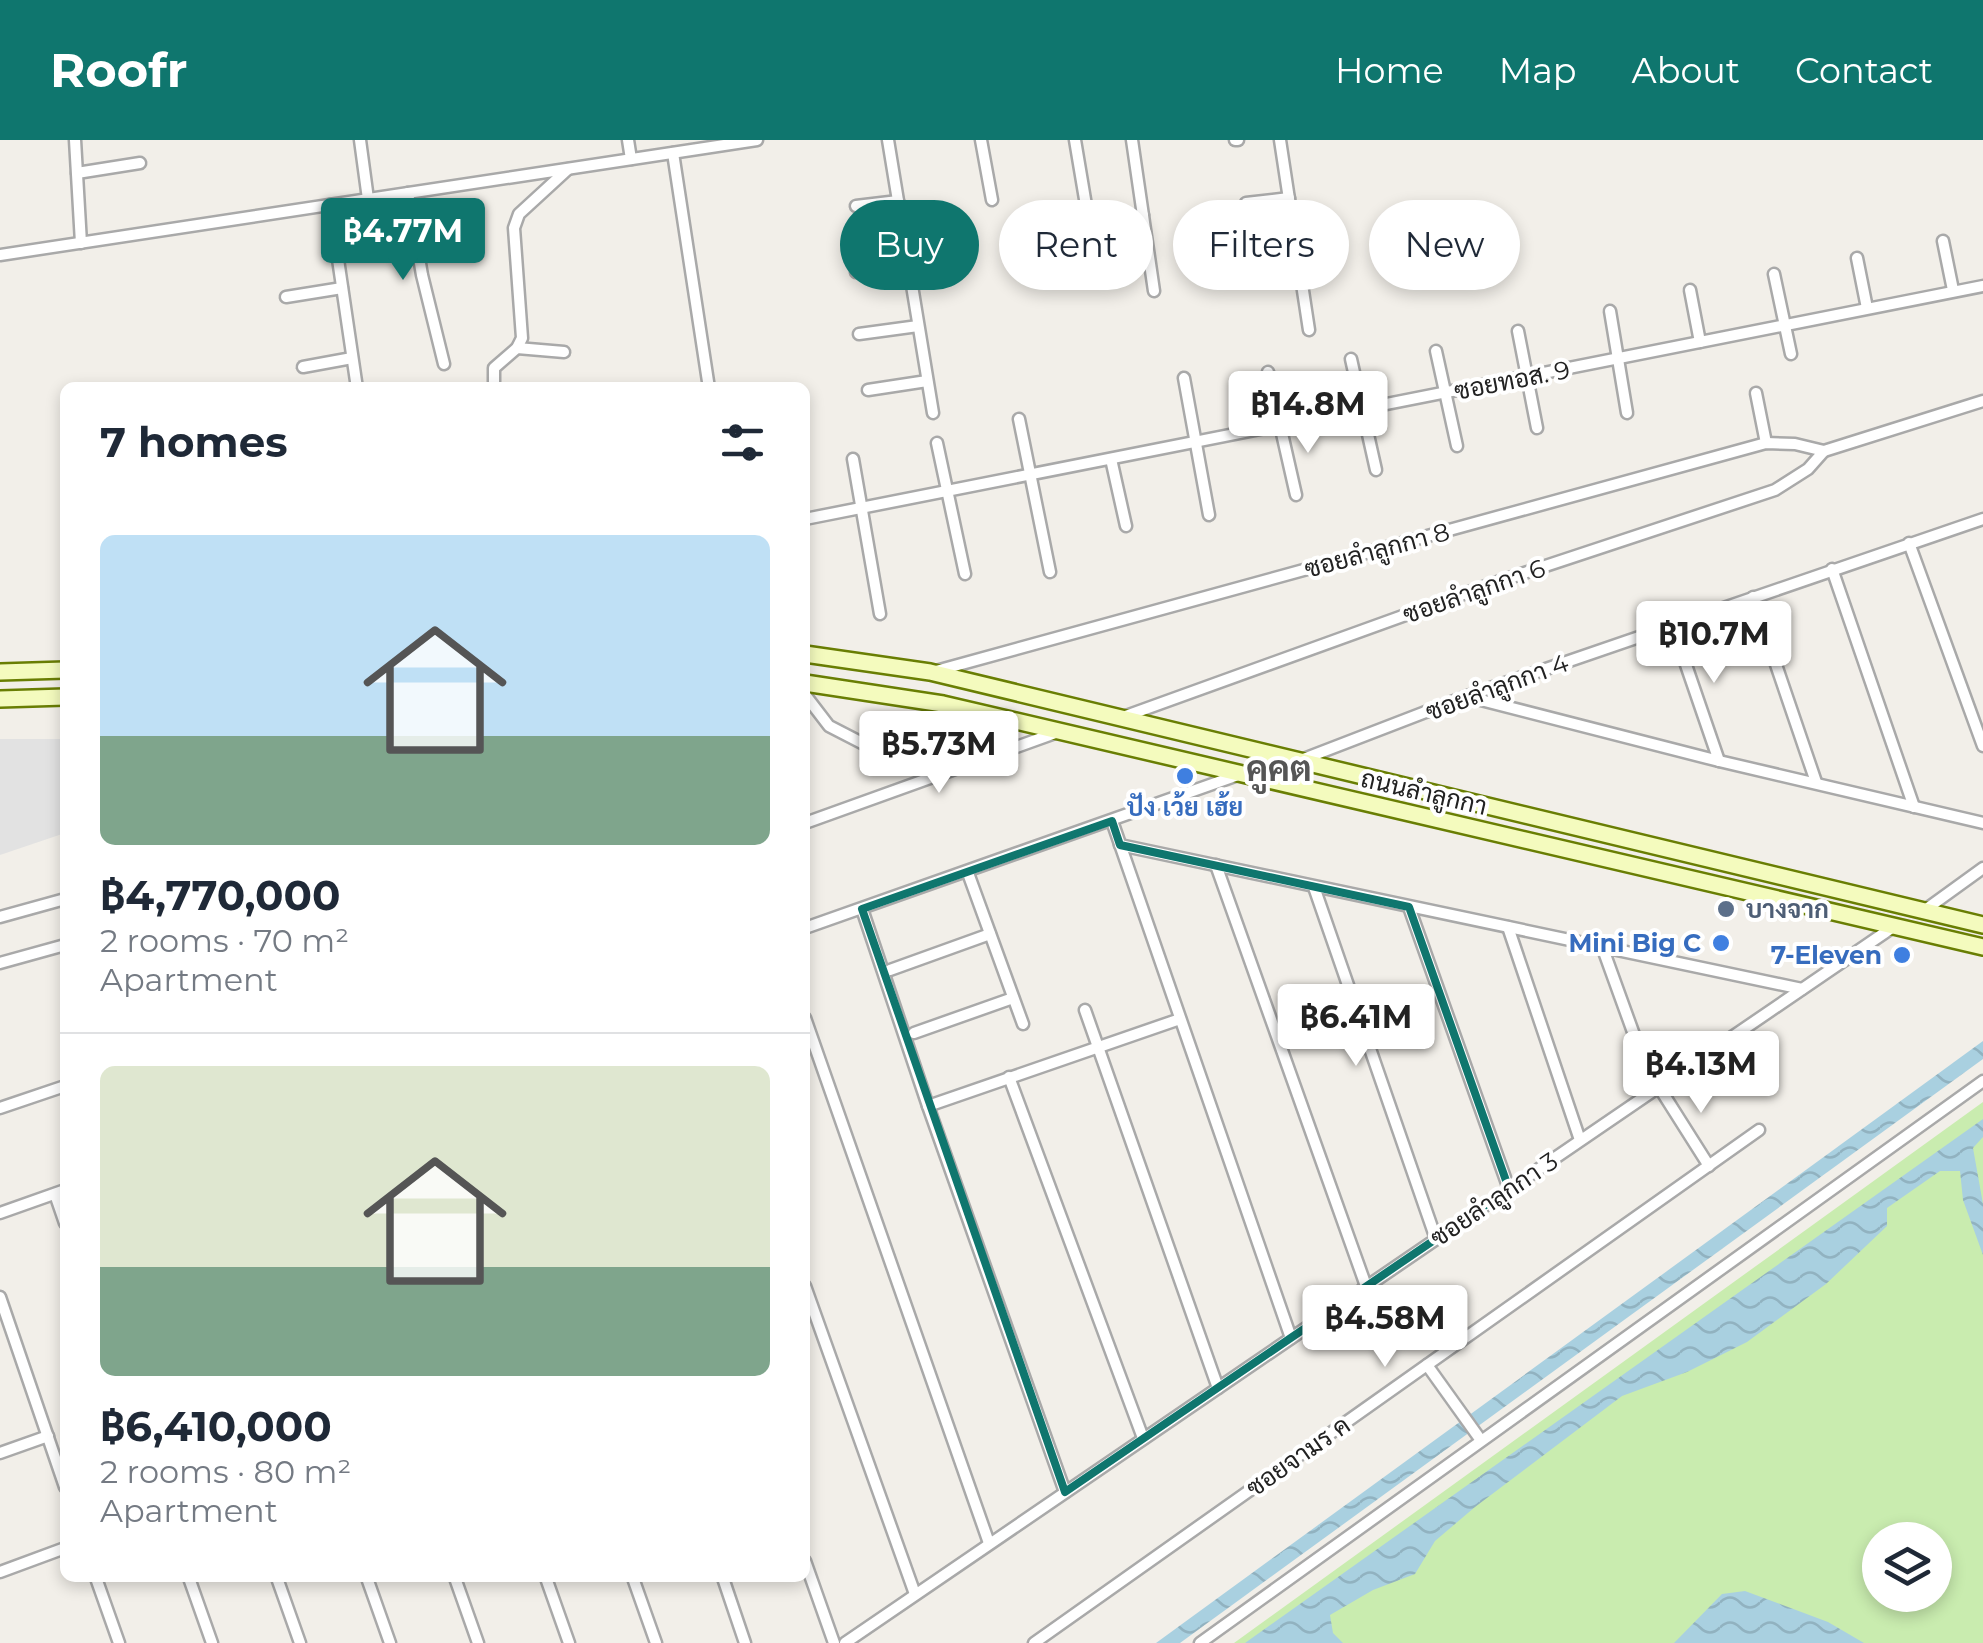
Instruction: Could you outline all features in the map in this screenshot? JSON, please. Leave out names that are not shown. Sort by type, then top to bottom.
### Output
[{"type":"main road","name":"ถนนลำลูกกา","points":[[810,655],[930,672],[1116,720],[1983,925]]},
{"type":"main road","points":[[0,672],[60,670]]},
{"type":"main road","name":"ถนนลำลูกกา","points":[[810,690],[823,685],[943,704],[1983,947]]},
{"type":"main road","points":[[0,698],[60,697]]},
{"type":"street","points":[[75,140],[82,243]]},
{"type":"street","points":[[360,140],[368,199]]},
{"type":"street","points":[[628,140],[631,159]]},
{"type":"street","points":[[0,255],[757,140]]},
{"type":"street","points":[[888,140],[898,200]]},
{"type":"street","points":[[981,140],[992,200]]},
{"type":"street","points":[[1075,140],[1084,200]]},
{"type":"street","points":[[1132,140],[1141,200]]},
{"type":"street","points":[[1268,200],[1289,198],[1280,140]]},
{"type":"street","points":[[673,153],[708,382]]},
{"type":"street","points":[[77,172],[140,163]]},
{"type":"street","points":[[494,382],[494,368],[517,348],[522,338],[514,228],[520,214],[568,168]]},
{"type":"street","points":[[408,193],[422,275],[444,364]]},
{"type":"street","points":[[330,205],[356,382]]},
{"type":"street","points":[[1943,241],[1954,290]]},
{"type":"street","points":[[1857,258],[1867,308]]},
{"type":"street","points":[[1774,274],[1791,354]]},
{"type":"street","points":[[1153,284],[1154,291]]},
{"type":"street","name":"ซอยทอส. 9","points":[[810,517],[1983,286]]},
{"type":"street","points":[[286,297],[342,288]]},
{"type":"street","points":[[913,290],[933,413]]},
{"type":"street","points":[[1303,290],[1310,330]]},
{"type":"street","points":[[1690,290],[1700,342]]},
{"type":"street","points":[[1610,311],[1628,413]]},
{"type":"street","points":[[859,334],[918,326]]},
{"type":"street","points":[[1518,331],[1537,428]]},
{"type":"street","points":[[517,348],[564,352]]},
{"type":"street","points":[[1436,351],[1458,446]]},
{"type":"street","points":[[303,367],[352,358]]},
{"type":"street","points":[[1351,358],[1376,470]]},
{"type":"street","points":[[1268,372],[1296,496]]},
{"type":"street","points":[[1184,378],[1209,515]]},
{"type":"street","points":[[868,390],[926,381]]},
{"type":"street","points":[[1756,393],[1766,443]]},
{"type":"street","points":[[1824,450],[1983,402]]},
{"type":"street","points":[[1019,419],[1050,572]]},
{"type":"street","points":[[938,443],[965,574]]},
{"type":"street","name":"ซอยลำลูกกา 8","points":[[930,672],[1766,443],[1824,450]]},
{"type":"street","name":"ซอยลำลูกกา 6","points":[[1116,720],[1494,582],[1775,490],[1808,469],[1824,450]]},
{"type":"street","points":[[853,459],[880,614]]},
{"type":"street","points":[[1111,459],[1126,526]]},
{"type":"street","name":"ซอยลำลูกกา 4","points":[[1296,762],[1467,696],[1983,518]]},
{"type":"street","points":[[1909,542],[1983,746]]},
{"type":"street","points":[[1832,570],[1914,807]]},
{"type":"street","points":[[1753,598],[1816,782]]},
{"type":"street","points":[[1672,624],[1719,760]]},
{"type":"street","points":[[1467,696],[1983,823]]},
{"type":"street","points":[[810,698],[829,726],[894,759]]},
{"type":"street","points":[[810,821],[1060,731]]},
{"type":"street","points":[[810,926],[1243,774]]},
{"type":"street","points":[[1112,821],[1291,1338]]},
{"type":"street","points":[[1120,845],[1802,989]]},
{"type":"street","points":[[1216,864],[1366,1286]]},
{"type":"street","points":[[1925,910],[1983,868]]},
{"type":"street","points":[[968,872],[1022,1024]]},
{"type":"street","points":[[1314,887],[1436,1238]]},
{"type":"street","points":[[0,917],[60,901]]},
{"type":"street","points":[[1410,907],[1509,1189]]},
{"type":"street","points":[[862,909],[1065,1492]]},
{"type":"street","name":"ซอยลำลูกกา 3","points":[[845,1643],[1896,925]]},
{"type":"street","points":[[1508,928],[1580,1140]]},
{"type":"street","points":[[890,970],[990,934]]},
{"type":"street","points":[[0,963],[60,946]]},
{"type":"street","points":[[1603,949],[1656,1089],[1709,1166]]},
{"type":"street","points":[[914,1033],[1013,998]]},
{"type":"street","points":[[1084,1010],[1218,1388]]},
{"type":"street","points":[[928,1106],[1180,1018]]},
{"type":"street","points":[[810,1032],[989,1543]]},
{"type":"street","points":[[1010,1077],[1143,1438]]},
{"type":"street","points":[[1200,1643],[1983,1081]]},
{"type":"street","points":[[0,1108],[60,1088]]},
{"type":"street","name":"ซอยจามร ค","points":[[1034,1643],[1759,1130]]},
{"type":"street","points":[[0,1213],[60,1192]]},
{"type":"street","points":[[0,1297],[60,1472]]},
{"type":"street","points":[[810,1300],[915,1594]]},
{"type":"street","points":[[0,1338],[12,1333]]},
{"type":"street","points":[[1427,1365],[1480,1439]]},
{"type":"street","points":[[0,1453],[48,1436]]},
{"type":"street","points":[[0,1572],[60,1550]]},
{"type":"street","points":[[810,1575],[834,1643]]},
{"type":"street","points":[[97,1582],[120,1643]]},
{"type":"street","points":[[190,1582],[212,1643]]},
{"type":"street","points":[[278,1582],[300,1643]]},
{"type":"street","points":[[368,1582],[390,1643]]},
{"type":"street","points":[[456,1582],[478,1643]]},
{"type":"street","points":[[547,1582],[569,1643]]},
{"type":"street","points":[[634,1582],[656,1643]]},
{"type":"street","points":[[723,1582],[746,1643]]},
{"type":"highlighted area","points":[[1112,821],[1120,845],[1409,907],[1509,1189],[1065,1492],[862,909]]},
{"type":"green space","points":[[1983,1102],[1983,1643],[1234,1643]]},
{"type":"shaded area","points":[[0,739],[60,739],[60,835],[0,855]]},
{"type":"water","points":[[1983,1041],[1983,1059],[1180,1643],[1156,1643]]},
{"type":"water","points":[[1983,1119],[1983,1137],[1973,1148],[1983,1204],[1983,1255],[1963,1200],[1960,1171],[1940,1171],[1887,1208],[1887,1226],[1826,1284],[1747,1342],[1687,1372],[1622,1396],[1435,1541],[1415,1574],[1373,1590],[1330,1615],[1333,1633],[1343,1643],[1245,1643]]},
{"type":"water","points":[[1745,1591],[1828,1622],[1864,1643],[1674,1643],[1722,1594]]},
{"type":"place","name":"ปัง เว้ย เฮ้ย","points":[[1185,776]]},
{"type":"place","name":"บางจาก","points":[[1726,909]]},
{"type":"place","name":"Mini Big C","points":[[1721,943]]},
{"type":"place","name":"7-Eleven","points":[[1902,955]]},
{"type":"district","name":"คูคต","points":[[1279,769]]}]
